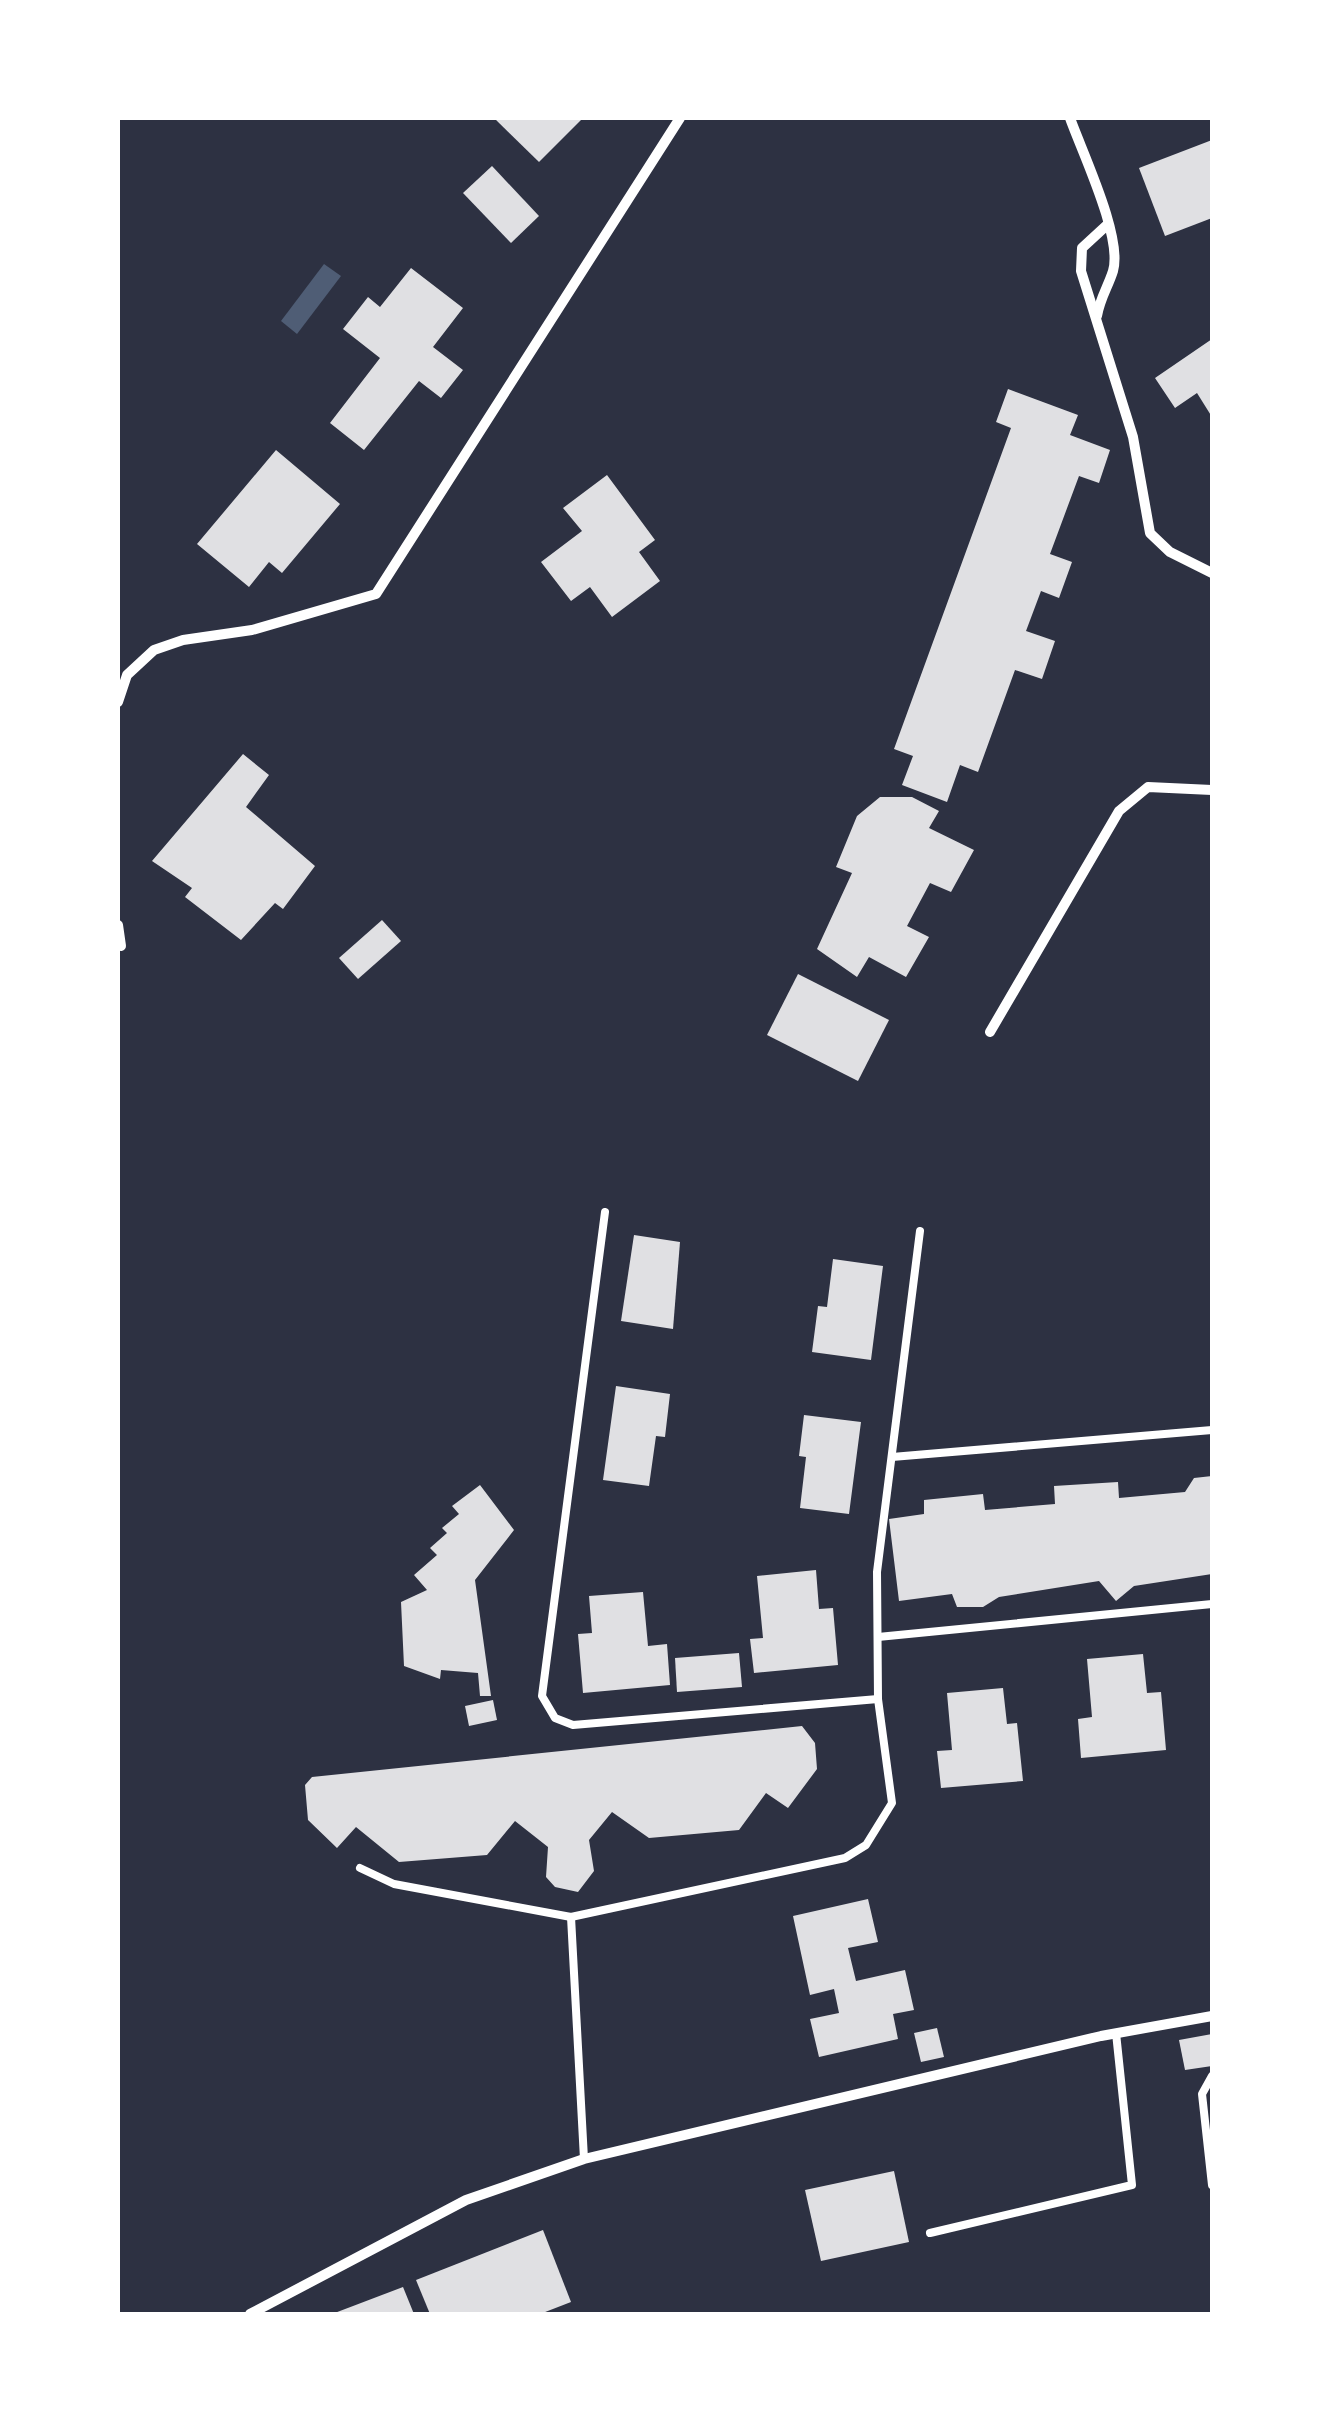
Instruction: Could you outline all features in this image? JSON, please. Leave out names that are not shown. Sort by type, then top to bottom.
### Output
[{"type":"street","points":[[118,702],[127,675],[154,650],[183,640],[252,630],[376,594],[680,118]]},
{"type":"street","points":[[1070,118],[1113,240],[1113,270],[1102,286],[1097,317]]},
{"type":"street","points":[[1108,224],[1082,248],[1081,271],[1133,437],[1150,532],[1170,552],[1212,573]]},
{"type":"street","points":[[990,1032],[1119,810],[1148,788],[1212,790]]},
{"type":"street","points":[[118,925],[121,946]]},
{"type":"street","points":[[250,2314],[466,2200],[584,2159],[1116,2034],[1212,2016]]},
{"type":"lane","points":[[605,1212],[542,1696],[555,1718],[574,1725],[878,1699]]},
{"type":"lane","points":[[360,1868],[394,1884],[571,1916],[845,1858],[866,1845],[892,1804],[878,1699],[877,1572],[920,1231]]},
{"type":"lane","points":[[892,1456],[1212,1430]]},
{"type":"lane","points":[[878,1637],[1212,1604]]},
{"type":"lane","points":[[571,1916],[584,2159]]},
{"type":"lane","points":[[930,2234],[1132,2184],[1116,2034]]},
{"type":"lane","points":[[1212,2076],[1202,2094],[1212,2185]]},
{"type":"water","points":[[324,264],[341,276],[297,334],[281,321]]},
{"type":"building","points":[[494,118],[583,118],[539,162]]},
{"type":"building","points":[[1212,140],[1212,218],[1165,236],[1139,168]]},
{"type":"building","points":[[492,166],[539,216],[511,243],[463,193]]},
{"type":"building","points":[[411,268],[463,308],[433,347],[463,370],[441,398],[419,381],[364,450],[330,423],[380,358],[343,329],[368,297],[380,307]]},
{"type":"building","points":[[1212,339],[1212,417],[1197,393],[1175,408],[1155,378]]},
{"type":"building","points":[[1008,389],[1078,415],[1070,435],[1110,450],[1099,483],[1079,476],[1050,554],[1072,562],[1059,598],[1041,591],[1026,631],[1055,641],[1042,679],[1015,670],[978,772],[960,765],[947,802],[902,785],[913,756],[894,749],[1011,428],[996,422]]},
{"type":"building","points":[[276,450],[340,504],[282,573],[269,562],[249,587],[197,544]]},
{"type":"building","points":[[607,475],[655,540],[639,552],[660,581],[612,617],[590,587],[571,601],[541,562],[582,531],[563,508]]},
{"type":"building","points":[[243,754],[269,775],[246,807],[315,866],[283,909],[275,903],[241,940],[185,897],[192,888],[152,861]]},
{"type":"building","points":[[880,797],[912,797],[939,811],[929,828],[974,850],[951,892],[930,883],[907,926],[929,937],[906,977],[869,957],[857,977],[817,949],[852,873],[836,867],[857,816]]},
{"type":"building","points":[[382,920],[401,941],[358,979],[339,958]]},
{"type":"building","points":[[798,974],[889,1020],[858,1081],[767,1035]]},
{"type":"building","points":[[634,1235],[680,1242],[673,1329],[621,1321]]},
{"type":"building","points":[[833,1259],[883,1266],[871,1360],[812,1352],[818,1306],[827,1307]]},
{"type":"building","points":[[616,1386],[670,1394],[665,1437],[656,1436],[649,1486],[603,1480]]},
{"type":"building","points":[[804,1415],[861,1422],[849,1514],[800,1508],[806,1457],[799,1456]]},
{"type":"building","points":[[1212,1476],[1212,1574],[1134,1586],[1116,1601],[1099,1581],[999,1597],[983,1607],[957,1607],[952,1594],[899,1601],[889,1519],[924,1514],[924,1500],[983,1494],[985,1510],[1055,1504],[1054,1486],[1118,1482],[1119,1498],[1185,1492],[1194,1478]]},
{"type":"building","points":[[480,1485],[514,1530],[475,1580],[491,1696],[480,1696],[478,1673],[441,1670],[440,1679],[404,1666],[401,1602],[427,1590],[414,1575],[437,1555],[430,1548],[447,1533],[442,1528],[459,1514],[452,1506]]},
{"type":"building","points":[[816,1570],[819,1609],[833,1608],[838,1665],[754,1673],[750,1639],[763,1638],[757,1576]]},
{"type":"building","points":[[643,1592],[648,1646],[667,1644],[670,1685],[583,1693],[578,1634],[592,1633],[589,1596]]},
{"type":"building","points":[[739,1653],[742,1687],[677,1692],[675,1658]]},
{"type":"building","points":[[1143,1654],[1147,1693],[1161,1692],[1166,1750],[1081,1758],[1078,1719],[1092,1717],[1087,1659]]},
{"type":"building","points":[[1003,1688],[1007,1724],[1017,1723],[1023,1781],[941,1788],[937,1751],[952,1750],[947,1693]]},
{"type":"building","points":[[493,1700],[497,1720],[469,1726],[465,1706]]},
{"type":"building","points":[[802,1726],[815,1743],[817,1769],[788,1808],[766,1793],[739,1830],[649,1838],[612,1812],[589,1840],[594,1871],[578,1892],[555,1887],[546,1877],[548,1847],[515,1821],[487,1855],[399,1862],[356,1827],[337,1848],[308,1820],[305,1785],[312,1777]]},
{"type":"building","points":[[868,1899],[878,1942],[848,1948],[856,1981],[905,1970],[914,2010],[893,2014],[898,2039],[819,2057],[810,2019],[839,2013],[834,1989],[810,1995],[793,1916]]},
{"type":"building","points":[[937,2028],[944,2057],[921,2062],[914,2033]]},
{"type":"building","points":[[1212,2034],[1212,2066],[1185,2070],[1179,2040]]},
{"type":"building","points":[[894,2171],[909,2242],[821,2261],[805,2190]]},
{"type":"building","points":[[543,2230],[571,2302],[540,2314],[430,2314],[416,2280]]},
{"type":"building","points":[[403,2287],[414,2314],[332,2314]]}]
